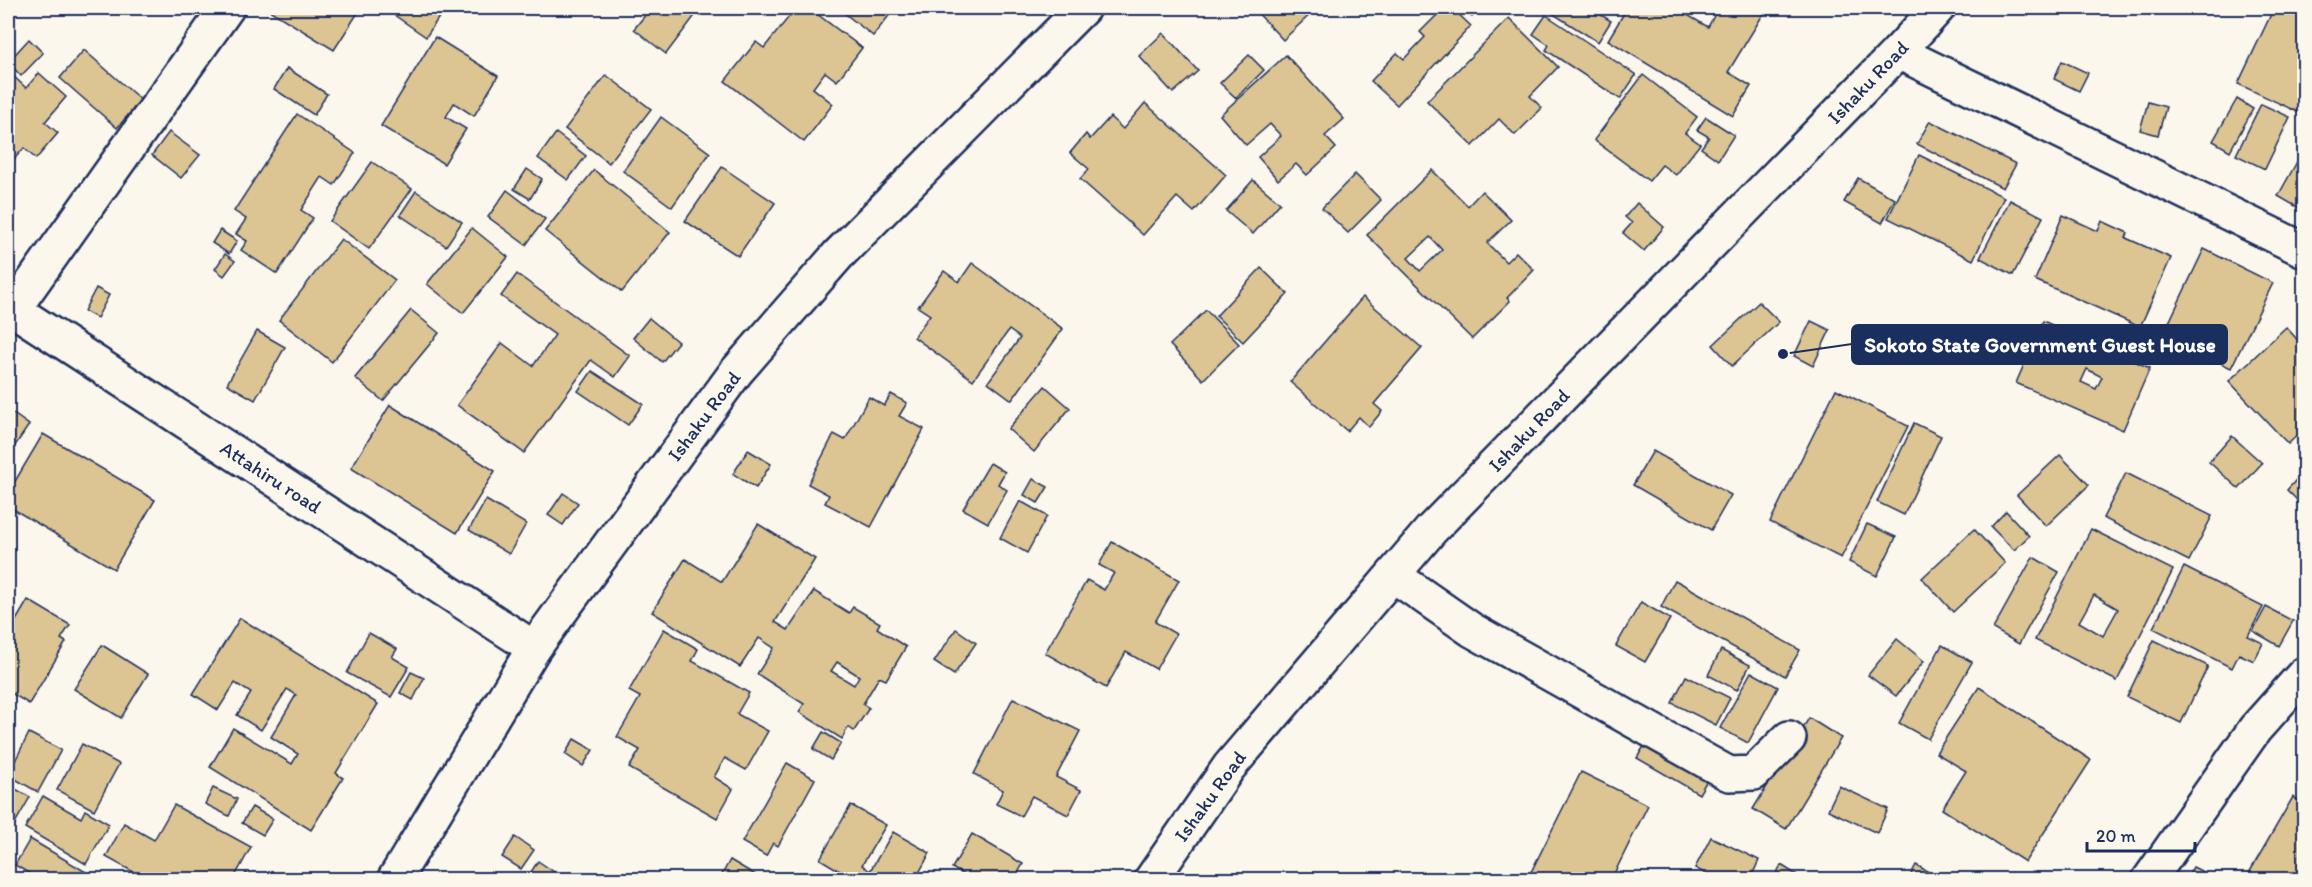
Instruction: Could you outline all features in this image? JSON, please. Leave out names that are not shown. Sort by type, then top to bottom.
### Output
[{"type":"street","points":[[10,308],[226,8]]},
{"type":"street","name":"Ishaku Road","points":[[394,879],[534,648],[744,363],[838,255],[1083,8]]},
{"type":"street","name":"Ishaku Road","points":[[1152,879],[1229,767],[1431,530],[1899,52],[1938,8]]},
{"type":"street","points":[[1899,52],[2304,250]]},
{"type":"street","name":"Attahiru road","points":[[10,308],[534,648]]},
{"type":"street","points":[[1393,575],[1472,630],[1729,774],[1754,772],[1789,738]]},
{"type":"street","points":[[2149,879],[2255,729],[2304,674]]},
{"type":"building","points":[[270,8],[361,8],[334,50],[269,10]]},
{"type":"building","points":[[384,8],[445,8],[426,37]]},
{"type":"building","points":[[651,8],[690,8],[697,13],[666,54],[634,29]]},
{"type":"building","points":[[796,8],[809,8],[862,48],[837,81],[825,72],[813,88],[833,104],[804,142],[725,81],[756,42],[764,48]]},
{"type":"building","points":[[838,8],[895,8],[873,36]]},
{"type":"building","points":[[1253,8],[1317,8],[1283,40]]},
{"type":"building","points":[[1444,8],[1452,8],[1471,26],[1397,105],[1371,81],[1397,53],[1404,59],[1425,37],[1420,32]]},
{"type":"building","points":[[1459,8],[1477,8],[1472,17]]},
{"type":"building","points":[[1548,8],[1590,8],[1611,21],[1598,42],[1547,10]]},
{"type":"building","points":[[1627,8],[1684,8],[1682,12],[1708,27],[1716,12],[1709,8],[1767,8],[1728,72],[1751,86],[1733,116],[1608,40]]},
{"type":"building","points":[[2274,8],[2304,8],[2304,115],[2238,84]]},
{"type":"building","points":[[1546,15],[1636,75],[1620,99],[1546,50],[1549,45],[1533,34]]},
{"type":"building","points":[[1509,18],[1558,67],[1530,96],[1542,108],[1515,135],[1499,119],[1473,146],[1427,101]]},
{"type":"building","points":[[1163,33],[1198,71],[1173,93],[1139,56]]},
{"type":"building","points":[[435,37],[498,76],[474,116],[454,103],[446,117],[466,129],[444,164],[381,126]]},
{"type":"building","points":[[29,39],[43,53],[21,76],[8,62]]},
{"type":"building","points":[[84,50],[141,100],[117,128],[60,78]]},
{"type":"building","points":[[1249,55],[1264,70],[1236,98],[1220,83]]},
{"type":"building","points":[[1286,55],[1344,119],[1325,136],[1336,148],[1307,175],[1296,164],[1278,180],[1258,157],[1281,136],[1270,124],[1246,145],[1220,115]]},
{"type":"building","points":[[2062,61],[2088,73],[2079,91],[2054,79]]},
{"type":"building","points":[[287,68],[327,94],[314,115],[274,89]]},
{"type":"building","points":[[8,71],[26,88],[39,73],[66,97],[45,122],[58,133],[36,159],[24,148],[8,166]]},
{"type":"building","points":[[606,75],[651,109],[609,163],[565,129]]},
{"type":"building","points":[[1643,75],[1697,117],[1685,133],[1700,144],[1676,175],[1662,165],[1649,181],[1594,140]]},
{"type":"building","points":[[2237,99],[2253,109],[2230,151],[2213,141]]},
{"type":"building","points":[[2148,102],[2166,107],[2158,135],[2140,130]]},
{"type":"building","points":[[1145,103],[1226,175],[1194,212],[1177,197],[1143,235],[1080,179],[1089,169],[1070,153],[1086,134],[1090,139],[1110,117],[1123,129]]},
{"type":"building","points":[[2261,104],[2290,117],[2265,169],[2236,155]]},
{"type":"building","points":[[297,114],[355,153],[334,185],[322,177],[301,210],[313,218],[277,274],[241,250],[247,241],[236,234],[246,219],[234,211]]},
{"type":"building","points":[[661,117],[710,153],[672,207],[623,171]]},
{"type":"building","points":[[1706,117],[1734,135],[1718,160],[1701,148],[1709,137],[1697,130]]},
{"type":"building","points":[[1930,121],[2016,164],[2003,188],[1917,144]]},
{"type":"building","points":[[169,132],[200,155],[181,178],[152,155]]},
{"type":"building","points":[[556,133],[586,156],[568,180],[538,158]]},
{"type":"building","points":[[2304,149],[2304,211],[2278,196]]},
{"type":"building","points":[[1919,155],[2004,197],[1973,260],[1888,218]]},
{"type":"building","points":[[372,162],[412,189],[369,249],[330,221]]},
{"type":"building","points":[[722,167],[775,203],[738,256],[685,221]]},
{"type":"building","points":[[527,169],[542,179],[530,199],[514,189]]},
{"type":"building","points":[[594,170],[670,232],[622,292],[545,231]]},
{"type":"building","points":[[1432,170],[1468,206],[1482,191],[1511,220],[1487,243],[1506,262],[1516,252],[1534,270],[1507,298],[1510,301],[1472,339],[1367,235]],"holes":[[[1430,237],[1442,250],[1420,271],[1408,258]]]},
{"type":"building","points":[[1355,174],[1381,200],[1348,233],[1322,208]]},
{"type":"building","points":[[1858,178],[1895,199],[1882,223],[1844,202]]},
{"type":"building","points":[[1253,180],[1280,203],[1253,234],[1226,211]]},
{"type":"building","points":[[507,190],[545,219],[526,245],[488,217]]},
{"type":"building","points":[[416,191],[462,222],[446,246],[400,215]]},
{"type":"building","points":[[2010,200],[2043,217],[2013,275],[1980,258]]},
{"type":"building","points":[[1637,203],[1664,227],[1644,251],[1623,233],[1632,223],[1625,217]]},
{"type":"building","points":[[2063,215],[2098,231],[2102,221],[2128,233],[2126,238],[2171,258],[2140,327],[2035,280]]},
{"type":"building","points":[[472,228],[508,257],[463,313],[427,284]]},
{"type":"building","points":[[220,230],[237,241],[229,254],[212,243]]},
{"type":"building","points":[[341,239],[395,280],[332,362],[279,320]]},
{"type":"building","points":[[2204,249],[2273,283],[2231,368],[2163,335]]},
{"type":"building","points":[[225,254],[235,261],[224,276],[215,269]]},
{"type":"building","points":[[972,263],[1063,329],[1012,400],[988,382],[1020,338],[1009,330],[973,380],[914,337],[930,315],[918,307],[944,271],[959,282]]},
{"type":"building","points":[[1261,268],[1288,294],[1243,342],[1216,316]]},
{"type":"building","points":[[517,274],[630,356],[615,377],[591,360],[524,453],[457,405],[502,343],[533,366],[555,335],[501,296]]},
{"type":"building","points":[[96,288],[109,295],[97,318],[84,311]]},
{"type":"building","points":[[1363,297],[1422,348],[1374,404],[1382,411],[1369,427],[1359,417],[1347,431],[1290,382]]},
{"type":"building","points":[[1759,302],[1779,322],[1732,366],[1713,345]]},
{"type":"building","points":[[411,310],[439,333],[383,401],[355,378]]},
{"type":"building","points":[[1206,310],[1239,344],[1203,380],[1170,345]]},
{"type":"building","points":[[649,318],[678,342],[662,362],[633,338]]},
{"type":"building","points":[[1811,321],[1830,330],[1813,366],[1794,356]]},
{"type":"building","points":[[2043,321],[2150,368],[2123,430],[2016,383]],"holes":[[[2087,369],[2102,377],[2096,389],[2081,382]]]},
{"type":"building","points":[[2286,327],[2304,347],[2304,429],[2288,444],[2229,381]]},
{"type":"building","points":[[257,331],[285,347],[255,400],[227,384]]},
{"type":"building","points":[[592,371],[643,404],[628,425],[578,391]]},
{"type":"building","points":[[1045,386],[1070,408],[1034,452],[1008,429]]},
{"type":"building","points":[[1836,389],[1908,426],[1841,558],[1770,522]]},
{"type":"building","points":[[891,394],[907,403],[899,416],[924,429],[871,527],[825,503],[829,495],[808,484],[834,434],[845,440],[869,397],[884,406]]},
{"type":"building","points":[[390,405],[495,471],[457,533],[351,468]]},
{"type":"building","points":[[8,410],[29,425],[8,456]]},
{"type":"building","points":[[1914,423],[1941,436],[1904,515],[1877,502]]},
{"type":"building","points":[[43,434],[155,500],[114,569],[8,506],[8,493]]},
{"type":"building","points":[[2232,436],[2262,463],[2239,489],[2209,462]]},
{"type":"building","points":[[748,450],[771,464],[756,488],[733,474]]},
{"type":"building","points":[[1653,451],[1731,495],[1711,530],[1633,485]]},
{"type":"building","points":[[2060,455],[2089,485],[2046,526],[2017,495]]},
{"type":"building","points":[[990,463],[1005,472],[998,484],[1007,490],[988,523],[963,509]]},
{"type":"building","points":[[2304,471],[2304,507],[2287,490]]},
{"type":"building","points":[[2126,473],[2212,516],[2189,561],[2103,518]]},
{"type":"building","points":[[1033,479],[1048,487],[1038,503],[1024,495]]},
{"type":"building","points":[[563,493],[578,503],[563,525],[548,515]]},
{"type":"building","points":[[486,500],[526,524],[509,554],[469,530]]},
{"type":"building","points":[[1020,501],[1047,516],[1027,553],[1000,538]]},
{"type":"building","points":[[2006,511],[2029,536],[2014,550],[1991,527]]},
{"type":"building","points":[[758,524],[815,559],[775,622],[788,630],[814,591],[849,613],[853,607],[880,623],[877,628],[906,647],[886,680],[879,677],[863,704],[869,708],[854,731],[848,727],[842,739],[799,712],[804,704],[757,674],[774,648],[759,638],[740,667],[652,612],[685,559],[722,582]],"holes":[[[837,662],[859,676],[854,685],[831,671]]]},
{"type":"building","points":[[1867,524],[1896,537],[1877,576],[1849,562]]},
{"type":"building","points":[[1974,529],[2005,563],[1953,612],[1922,578]]},
{"type":"building","points":[[2091,529],[2173,570],[2117,681],[2035,640]],"holes":[[[2094,595],[2118,609],[2103,636],[2079,622]]]},
{"type":"building","points":[[1112,542],[1179,580],[1155,622],[1176,634],[1156,669],[1126,652],[1106,688],[1045,653],[1087,580],[1104,590],[1114,573],[1099,565]]},
{"type":"building","points":[[2033,557],[2059,572],[2019,644],[1993,629]]},
{"type":"building","points":[[2184,567],[2263,607],[2248,636],[2263,643],[2254,661],[2239,654],[2232,668],[2153,628]]},
{"type":"building","points":[[1675,580],[1800,650],[1785,676],[1661,607]]},
{"type":"building","points":[[28,600],[70,625],[61,639],[66,642],[29,704],[8,691],[8,634]]},
{"type":"building","points":[[1641,602],[1670,619],[1645,662],[1616,646]]},
{"type":"building","points":[[2266,607],[2293,621],[2279,646],[2253,631]]},
{"type":"building","points":[[240,618],[378,704],[336,773],[343,778],[311,830],[210,767],[233,728],[292,764],[298,754],[271,737],[296,695],[287,689],[261,730],[237,715],[251,693],[235,683],[218,710],[193,694]]},
{"type":"building","points":[[664,629],[698,649],[692,661],[749,693],[737,714],[768,731],[746,770],[725,758],[714,777],[733,789],[717,818],[629,768],[640,750],[617,737],[640,697],[629,691]]},
{"type":"building","points":[[956,629],[976,643],[954,675],[934,662]]},
{"type":"building","points":[[369,633],[397,649],[392,657],[409,667],[391,697],[347,673]]},
{"type":"building","points":[[1897,639],[1924,661],[1896,696],[1868,675]]},
{"type":"building","points":[[2154,640],[2208,666],[2181,723],[2127,697]]},
{"type":"building","points":[[102,645],[148,674],[121,718],[74,689]]},
{"type":"building","points":[[1942,645],[1972,662],[1928,739],[1899,723]]},
{"type":"building","points":[[1721,650],[1750,665],[1737,690],[1708,675]]},
{"type":"building","points":[[411,672],[424,678],[413,700],[400,693]]},
{"type":"building","points":[[1751,672],[1778,687],[1748,743],[1720,728]]},
{"type":"building","points":[[1686,676],[1730,698],[1716,725],[1672,703]]},
{"type":"building","points":[[1979,687],[2091,760],[2025,862],[1942,809],[1966,771],[1936,753]]},
{"type":"building","points":[[1013,698],[1080,731],[1056,777],[1081,790],[1068,815],[1032,796],[1021,816],[996,804],[1003,790],[974,774]]},
{"type":"building","points":[[1809,718],[1841,738],[1786,829],[1753,809]]},
{"type":"building","points":[[823,732],[841,743],[831,760],[813,749]]},
{"type":"building","points":[[29,733],[61,750],[38,792],[8,775]]},
{"type":"building","points":[[1651,734],[1713,770],[1699,794],[1637,758]]},
{"type":"building","points":[[574,739],[593,750],[583,766],[565,754]]},
{"type":"building","points":[[82,744],[119,764],[94,810],[57,790]]},
{"type":"building","points":[[787,763],[815,779],[778,846],[773,843],[766,856],[742,842]]},
{"type":"building","points":[[1581,772],[1648,805],[1611,880],[1541,880],[1530,874]]},
{"type":"building","points":[[10,786],[30,797],[14,825],[8,822]]},
{"type":"building","points":[[1839,786],[1888,809],[1877,833],[1828,810]]},
{"type":"building","points":[[213,788],[237,799],[229,816],[205,804]]},
{"type":"building","points":[[43,796],[81,818],[85,810],[109,824],[86,864],[25,828]]},
{"type":"building","points":[[2293,797],[2304,804],[2304,880],[2245,880]]},
{"type":"building","points":[[174,805],[251,847],[233,880],[148,880],[106,857],[124,823],[154,840]]},
{"type":"building","points":[[851,805],[886,825],[862,865],[870,871],[893,832],[930,853],[915,880],[855,880],[820,859]]},
{"type":"building","points":[[252,807],[273,819],[263,835],[242,823]]},
{"type":"building","points":[[972,834],[1023,864],[1014,880],[972,880],[952,868]]},
{"type":"building","points":[[515,837],[534,850],[521,869],[502,857]]},
{"type":"building","points":[[1711,837],[1759,860],[1750,880],[1717,880],[1695,868]]},
{"type":"building","points":[[30,839],[86,872],[82,880],[40,880],[15,865]]},
{"type":"building","points":[[730,860],[764,880],[719,880]]},
{"type":"building","points":[[538,861],[566,880],[526,880]]},
{"type":"building","points":[[1781,865],[1805,880],[1773,880]]},
{"type":"building","points":[[1916,865],[1943,880],[1908,880]]},
{"type":"building","points":[[2193,867],[2217,879],[2186,880]]},
{"type":"building","points":[[811,871],[824,880],[806,880]]},
{"type":"building","points":[[246,873],[257,880],[242,880]]},
{"type":"place","name":"Sokoto State Government Guest House","points":[[1783,354]]}]
